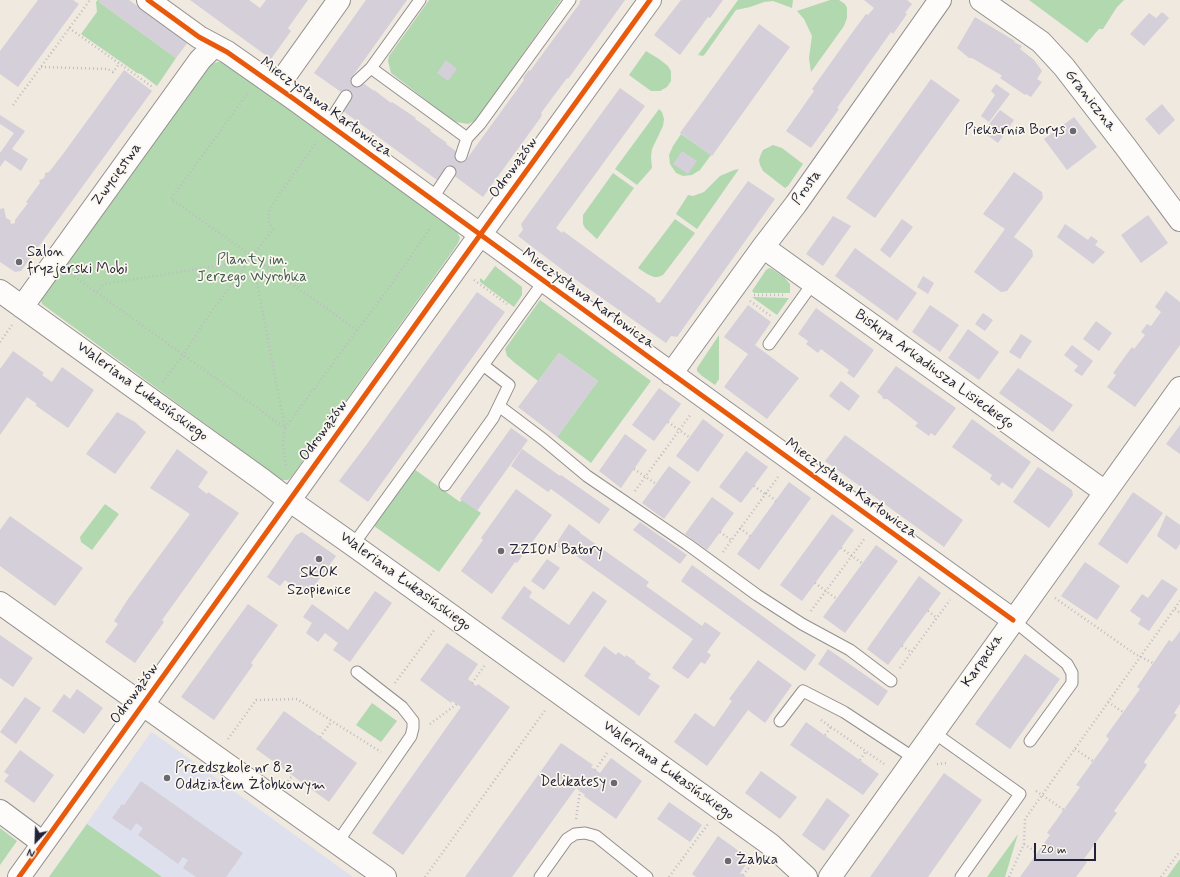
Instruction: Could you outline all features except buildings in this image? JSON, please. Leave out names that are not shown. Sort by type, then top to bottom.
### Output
[{"type":"street","name":"Mieczysława Karłowicza","points":[[148,0],[199,37],[227,52],[277,87],[1013,620]]},
{"type":"street","points":[[277,87],[339,0]]},
{"type":"street","name":"Odrowążów","points":[[19,877],[480,234],[650,0]]},
{"type":"street","name":"Prosta","points":[[672,374],[800,198],[940,0]]},
{"type":"street","name":"Graniczna","points":[[981,0],[1041,42],[1060,62],[1180,220]]},
{"type":"street","name":"Zwycięstwa","points":[[18,314],[200,60],[214,46]]},
{"type":"street","name":"Biskupa Arkadiusza Lisieckiego","points":[[763,247],[1105,492]]},
{"type":"street","name":"Waleriana Łukasińskiego","points":[[0,290],[18,314],[264,480],[289,500],[771,845],[806,877]]},
{"type":"street","name":"Karpacka","points":[[830,877],[1180,388]]},
{"type":"street","points":[[0,603],[385,877]]},
{"type":"street","points":[[0,811],[43,843]]},
{"type":"lane","points":[[357,81],[371,68],[420,0]]},
{"type":"lane","points":[[461,156],[467,138],[480,124],[570,0]]},
{"type":"lane","points":[[371,68],[467,138]]},
{"type":"lane","points":[[328,124],[346,96]]},
{"type":"lane","points":[[432,199],[450,172]]},
{"type":"lane","points":[[353,545],[544,281]]},
{"type":"lane","points":[[769,344],[813,283]]},
{"type":"lane","points":[[445,486],[493,418],[509,385],[483,365]]},
{"type":"lane","points":[[499,406],[544,440],[587,476],[626,504],[687,544],[757,596],[802,624],[850,650],[891,681]]},
{"type":"lane","points":[[1013,620],[1067,664],[1072,672],[1072,683],[1030,741]]},
{"type":"lane","points":[[337,843],[411,736],[413,721],[402,707],[358,672]]},
{"type":"lane","points":[[780,721],[803,691],[844,712],[914,758]]},
{"type":"lane","points":[[933,732],[1020,794],[961,877]]},
{"type":"lane","points":[[540,877],[567,839],[575,834],[585,832],[596,836],[647,877]]},
{"type":"path","points":[[13,105],[90,0]]},
{"type":"path","points":[[69,28],[159,92]]},
{"type":"path","points":[[40,67],[108,69],[113,72],[119,64]]},
{"type":"path","points":[[247,94],[171,199],[357,330]]},
{"type":"path","points":[[160,387],[209,315],[273,229],[269,223],[268,215],[272,206],[316,144],[328,124]]},
{"type":"path","points":[[285,428],[431,227]]},
{"type":"path","points":[[97,292],[104,284],[235,263],[252,257]]},
{"type":"path","points":[[252,257],[285,428],[283,445],[286,466]]},
{"type":"path","points":[[472,278],[520,314]]},
{"type":"path","points":[[80,281],[285,428]]},
{"type":"path","points":[[754,295],[787,295]]},
{"type":"path","points":[[749,300],[777,320]]},
{"type":"path","points":[[0,342],[18,314]]},
{"type":"path","points":[[626,504],[695,408]]},
{"type":"path","points":[[668,422],[689,438]]},
{"type":"path","points":[[634,469],[656,484]]},
{"type":"path","points":[[714,565],[782,471]]},
{"type":"path","points":[[754,486],[776,501]]},
{"type":"path","points":[[740,528],[750,536]]},
{"type":"path","points":[[720,532],[732,540]]},
{"type":"path","points":[[802,624],[868,534]]},
{"type":"path","points":[[841,548],[863,564]]},
{"type":"path","points":[[815,582],[837,599]]},
{"type":"path","points":[[891,681],[953,596]]},
{"type":"path","points":[[1053,597],[1135,654],[1153,663]]},
{"type":"path","points":[[1009,877],[1024,844],[1026,819],[1180,601]]},
{"type":"path","points":[[1174,609],[1180,612]]},
{"type":"path","points":[[928,611],[937,618]]},
{"type":"path","points":[[902,646],[911,652]]},
{"type":"path","points":[[472,683],[488,662]]},
{"type":"path","points":[[225,743],[256,700],[297,699],[394,760]]},
{"type":"path","points":[[1108,702],[1123,712]]},
{"type":"path","points":[[428,726],[457,704]]},
{"type":"path","points":[[425,877],[548,706]]},
{"type":"path","points":[[820,719],[888,766]]},
{"type":"path","points":[[320,737],[332,721]]},
{"type":"path","points":[[825,735],[831,727]]},
{"type":"path","points":[[1075,749],[1093,761]]},
{"type":"path","points":[[596,770],[609,750]]},
{"type":"path","points":[[860,760],[866,751]]},
{"type":"path","points":[[575,825],[580,791]]},
{"type":"path","points":[[669,877],[709,822]]},
{"type":"path","points":[[1024,844],[1037,853]]},
{"type":"path","points":[[1161,877],[1179,856],[1180,851]]},
{"type":"path","points":[[743,876],[758,857]]},
{"type":"shaded area","name":"Przedszkole nr 8 z Oddziałem Żłobkowym","points":[[151,732],[155,734],[353,877],[49,877]]},
{"type":"green space","points":[[98,0],[176,58],[157,86],[81,34],[97,12],[96,2]]},
{"type":"green space","points":[[429,0],[561,0],[476,120],[468,124],[452,120],[391,73],[388,61],[389,56]]},
{"type":"green space","points":[[738,0],[793,0],[792,8],[773,1],[736,10],[705,54],[703,56],[698,55]]},
{"type":"green space","points":[[830,0],[839,0],[845,4],[847,8],[847,18],[844,26],[811,72],[809,58],[812,36],[804,19],[797,11]]},
{"type":"green space","points":[[1029,0],[1124,0],[1117,7],[1103,29],[1099,29],[1087,43]]},
{"type":"green space","points":[[646,51],[668,66],[671,71],[671,81],[667,87],[660,91],[651,91],[629,75]]},
{"type":"green space","name":"Planty im. Jerzego Wyrobka","points":[[222,62],[229,66],[326,135],[454,229],[460,238],[454,249],[288,480],[282,480],[42,304],[41,300],[207,69],[211,64]]},
{"type":"green space","points":[[659,109],[662,112],[664,119],[663,126],[652,149],[652,168],[637,185],[615,169]]},
{"type":"green space","points":[[681,134],[711,155],[700,170],[692,175],[683,176],[676,173],[670,164],[669,155]]},
{"type":"green space","points":[[773,145],[782,148],[803,164],[785,188],[763,171],[760,165],[759,160],[763,150]]},
{"type":"green space","points":[[739,169],[697,229],[676,214],[688,195],[693,196],[704,192],[720,176]]},
{"type":"green space","points":[[613,173],[634,188],[597,239],[585,228],[583,224],[583,215]]},
{"type":"green space","points":[[675,219],[695,233],[663,275],[654,277],[647,274],[638,268]]},
{"type":"green space","points":[[495,266],[522,287],[522,295],[514,307],[480,282],[480,278],[484,281]]},
{"type":"green space","points":[[769,268],[784,277],[790,284],[790,293],[754,293],[752,291],[766,270]]},
{"type":"green space","points":[[752,297],[789,298],[777,315]]},
{"type":"green space","points":[[540,300],[651,381],[591,463],[557,437],[598,381],[559,353],[538,381],[507,356],[505,349]]},
{"type":"green space","points":[[719,335],[719,379],[715,385],[702,376],[697,371],[697,368]]},
{"type":"green space","points":[[414,469],[460,502],[462,500],[481,513],[439,572],[374,526]]},
{"type":"green space","points":[[105,504],[119,514],[92,550],[81,542],[80,537]]},
{"type":"green space","points":[[372,703],[397,721],[381,742],[356,725]]},
{"type":"green space","points":[[87,824],[162,877],[49,877]]},
{"type":"green space","points":[[0,828],[17,841],[0,865]]},
{"type":"green space","points":[[1018,834],[1005,877],[987,877]]},
{"type":"green space","points":[[1180,859],[1180,877],[1167,877]]},
{"type":"cycle path","points":[[148,0],[199,37],[227,52],[294,99],[1013,620]]},
{"type":"cycle path","points":[[19,877],[650,0]]},
{"type":"place","name":"Piekarnia Borys","points":[[1073,131]]},
{"type":"place","name":"Salon fryzjerski Mobi","points":[[19,262]]},
{"type":"place","name":"ZZION Batory","points":[[501,551]]},
{"type":"place","name":"SKOK Szopienice","points":[[319,559]]},
{"type":"place","name":"Przedszkole nr 8 z Oddziałem Żłobkowym","points":[[167,778]]},
{"type":"place","name":"Delikatesy","points":[[614,783]]},
{"type":"place","name":"Żabka","points":[[728,861]]}]
